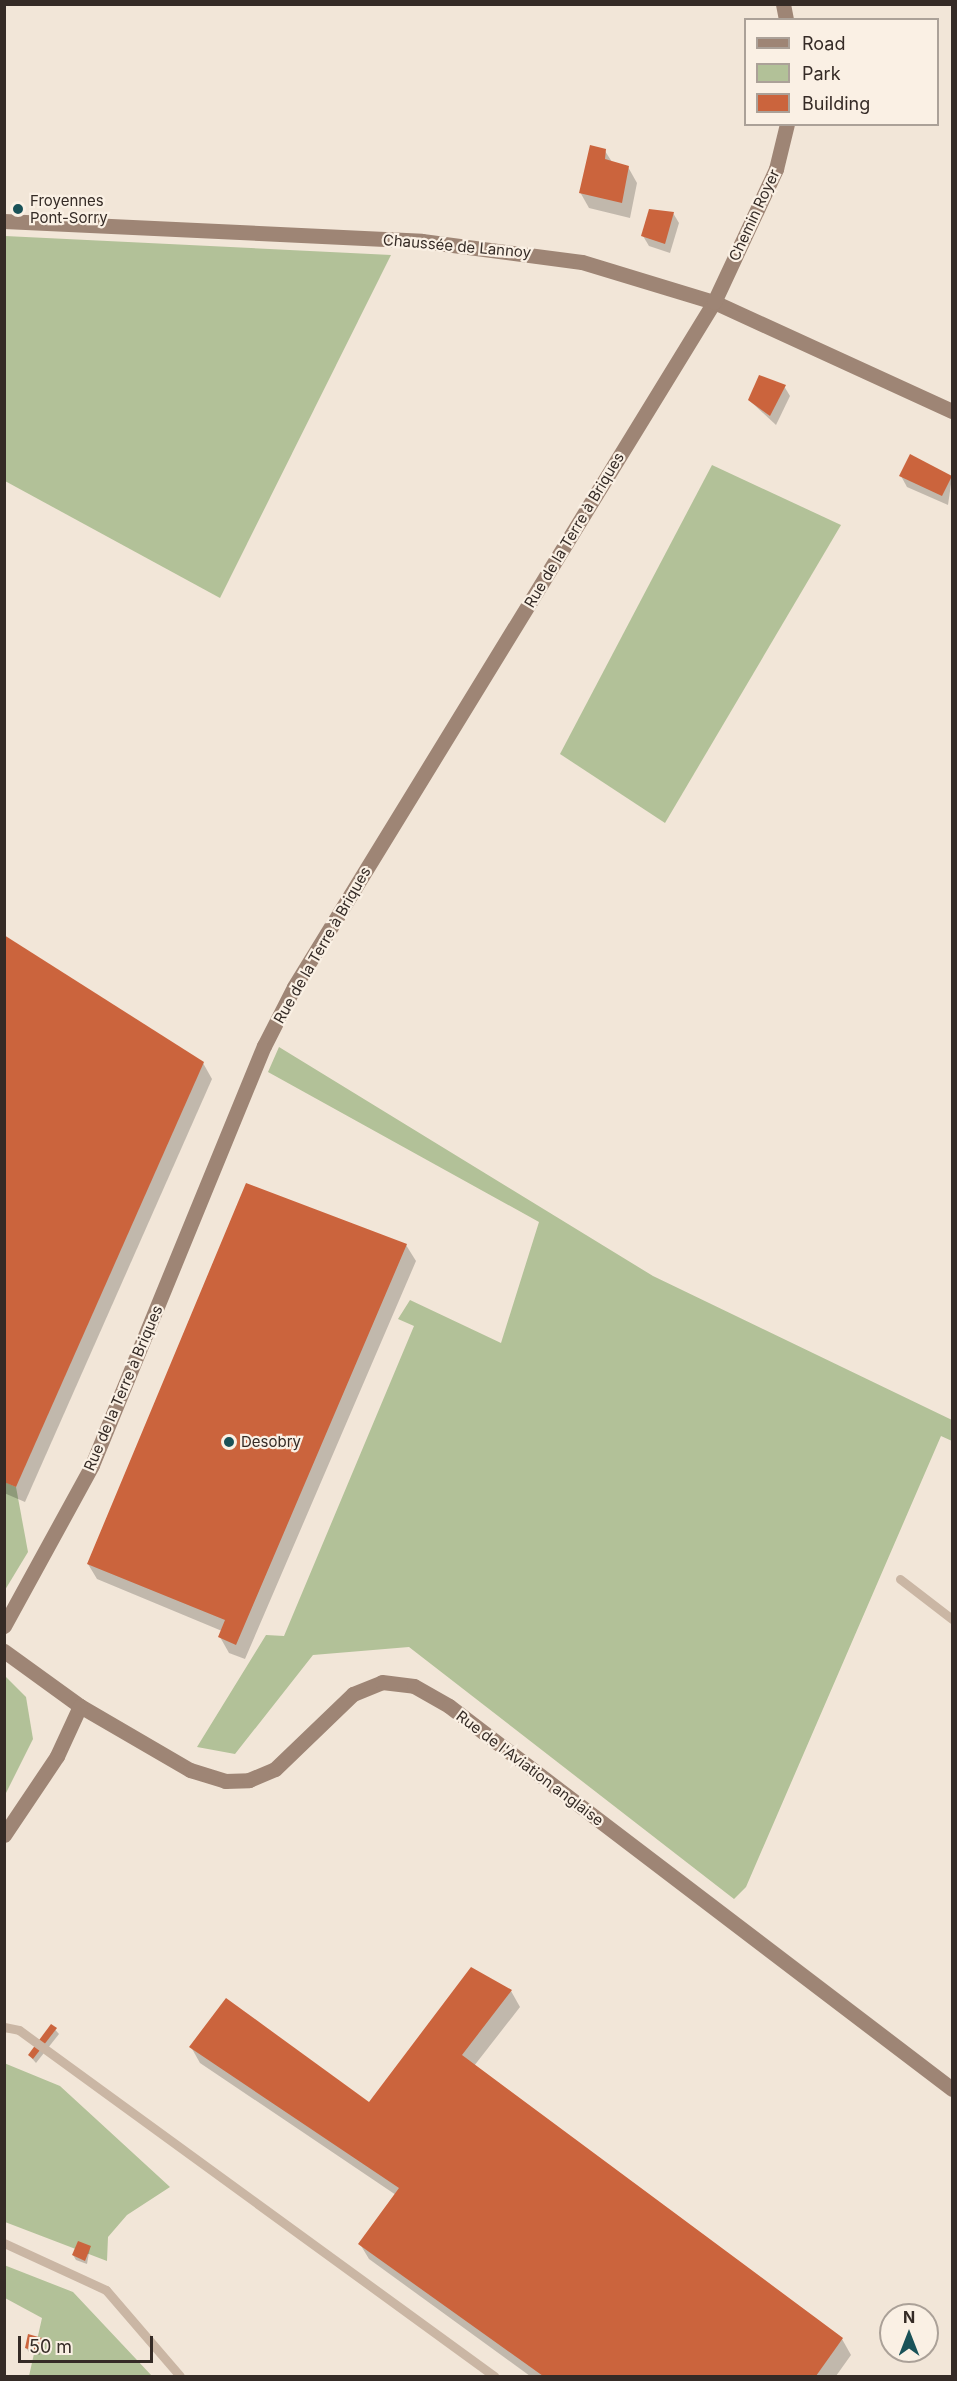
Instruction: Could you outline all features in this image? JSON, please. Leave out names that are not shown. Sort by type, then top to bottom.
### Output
[{"type":"main road","name":"Chemin Royer","points":[[714,302],[776,169],[787,126]]},
{"type":"main road","name":"Chaussée de Lannoy","points":[[4,221],[500,247],[648,278],[714,302],[952,411]]},
{"type":"main road","name":"Rue de la Terre à Briques","points":[[4,1626],[93,1465],[264,1046],[294,987],[714,302]]},
{"type":"main road","points":[[4,1651],[80,1706],[57,1756],[4,1835]]},
{"type":"main road","name":"Rue de l'Aviation anglaise","points":[[80,1706],[190,1770],[225,1781],[249,1779],[274,1769],[353,1694],[382,1682],[414,1686],[449,1706],[952,2089]]},
{"type":"lane","points":[[900,1579],[952,1619]]},
{"type":"lane","points":[[4,2027],[20,2030],[494,2376]]},
{"type":"lane","points":[[4,2243],[106,2290],[180,2376]]},
{"type":"green space","points":[[5,236],[391,255],[220,598],[5,481]]},
{"type":"green space","points":[[712,465],[841,525],[665,823],[560,754]]},
{"type":"green space","points":[[279,1047],[653,1276],[952,1420],[952,1441],[941,1436],[746,1887],[734,1899],[409,1647],[313,1655],[235,1754],[197,1747],[266,1635],[284,1636],[414,1326],[398,1319],[410,1300],[501,1343],[539,1222],[268,1072]]},
{"type":"green space","points":[[5,1482],[16,1487],[28,1552],[5,1590]]},
{"type":"green space","points":[[5,1676],[26,1697],[33,1739],[5,1795]]},
{"type":"green space","points":[[4,2063],[60,2086],[170,2187],[127,2215],[108,2237],[107,2261],[5,2222]]},
{"type":"green space","points":[[4,2265],[73,2292],[152,2376],[29,2376],[42,2318],[5,2298]]},
{"type":"building","points":[[590,145],[606,149],[605,159],[629,166],[622,203],[579,193]]},
{"type":"building","points":[[649,209],[674,212],[665,244],[641,236]]},
{"type":"building","points":[[759,375],[786,385],[770,416],[748,400]]},
{"type":"building","points":[[910,454],[952,476],[942,496],[899,476]]},
{"type":"building","points":[[4,935],[204,1062],[16,1487],[4,1482]]},
{"type":"building","name":"Desobry","points":[[246,1183],[407,1244],[236,1645],[218,1637],[225,1620],[87,1564]]},
{"type":"building","points":[[471,1967],[512,1990],[462,2055],[843,2338],[816,2376],[543,2376],[358,2244],[399,2188],[189,2047],[226,1998],[369,2102]]},
{"type":"building","points":[[51,2024],[57,2028],[33,2059],[28,2055]]},
{"type":"building","points":[[78,2241],[91,2246],[85,2261],[72,2255]]},
{"type":"building","points":[[28,2334],[42,2338],[38,2352],[25,2348]]},
{"type":"place","name":"Froyennes Pont-Sorry","points":[[18,209]]},
{"type":"place","name":"Desobry","points":[[229,1442]]}]
